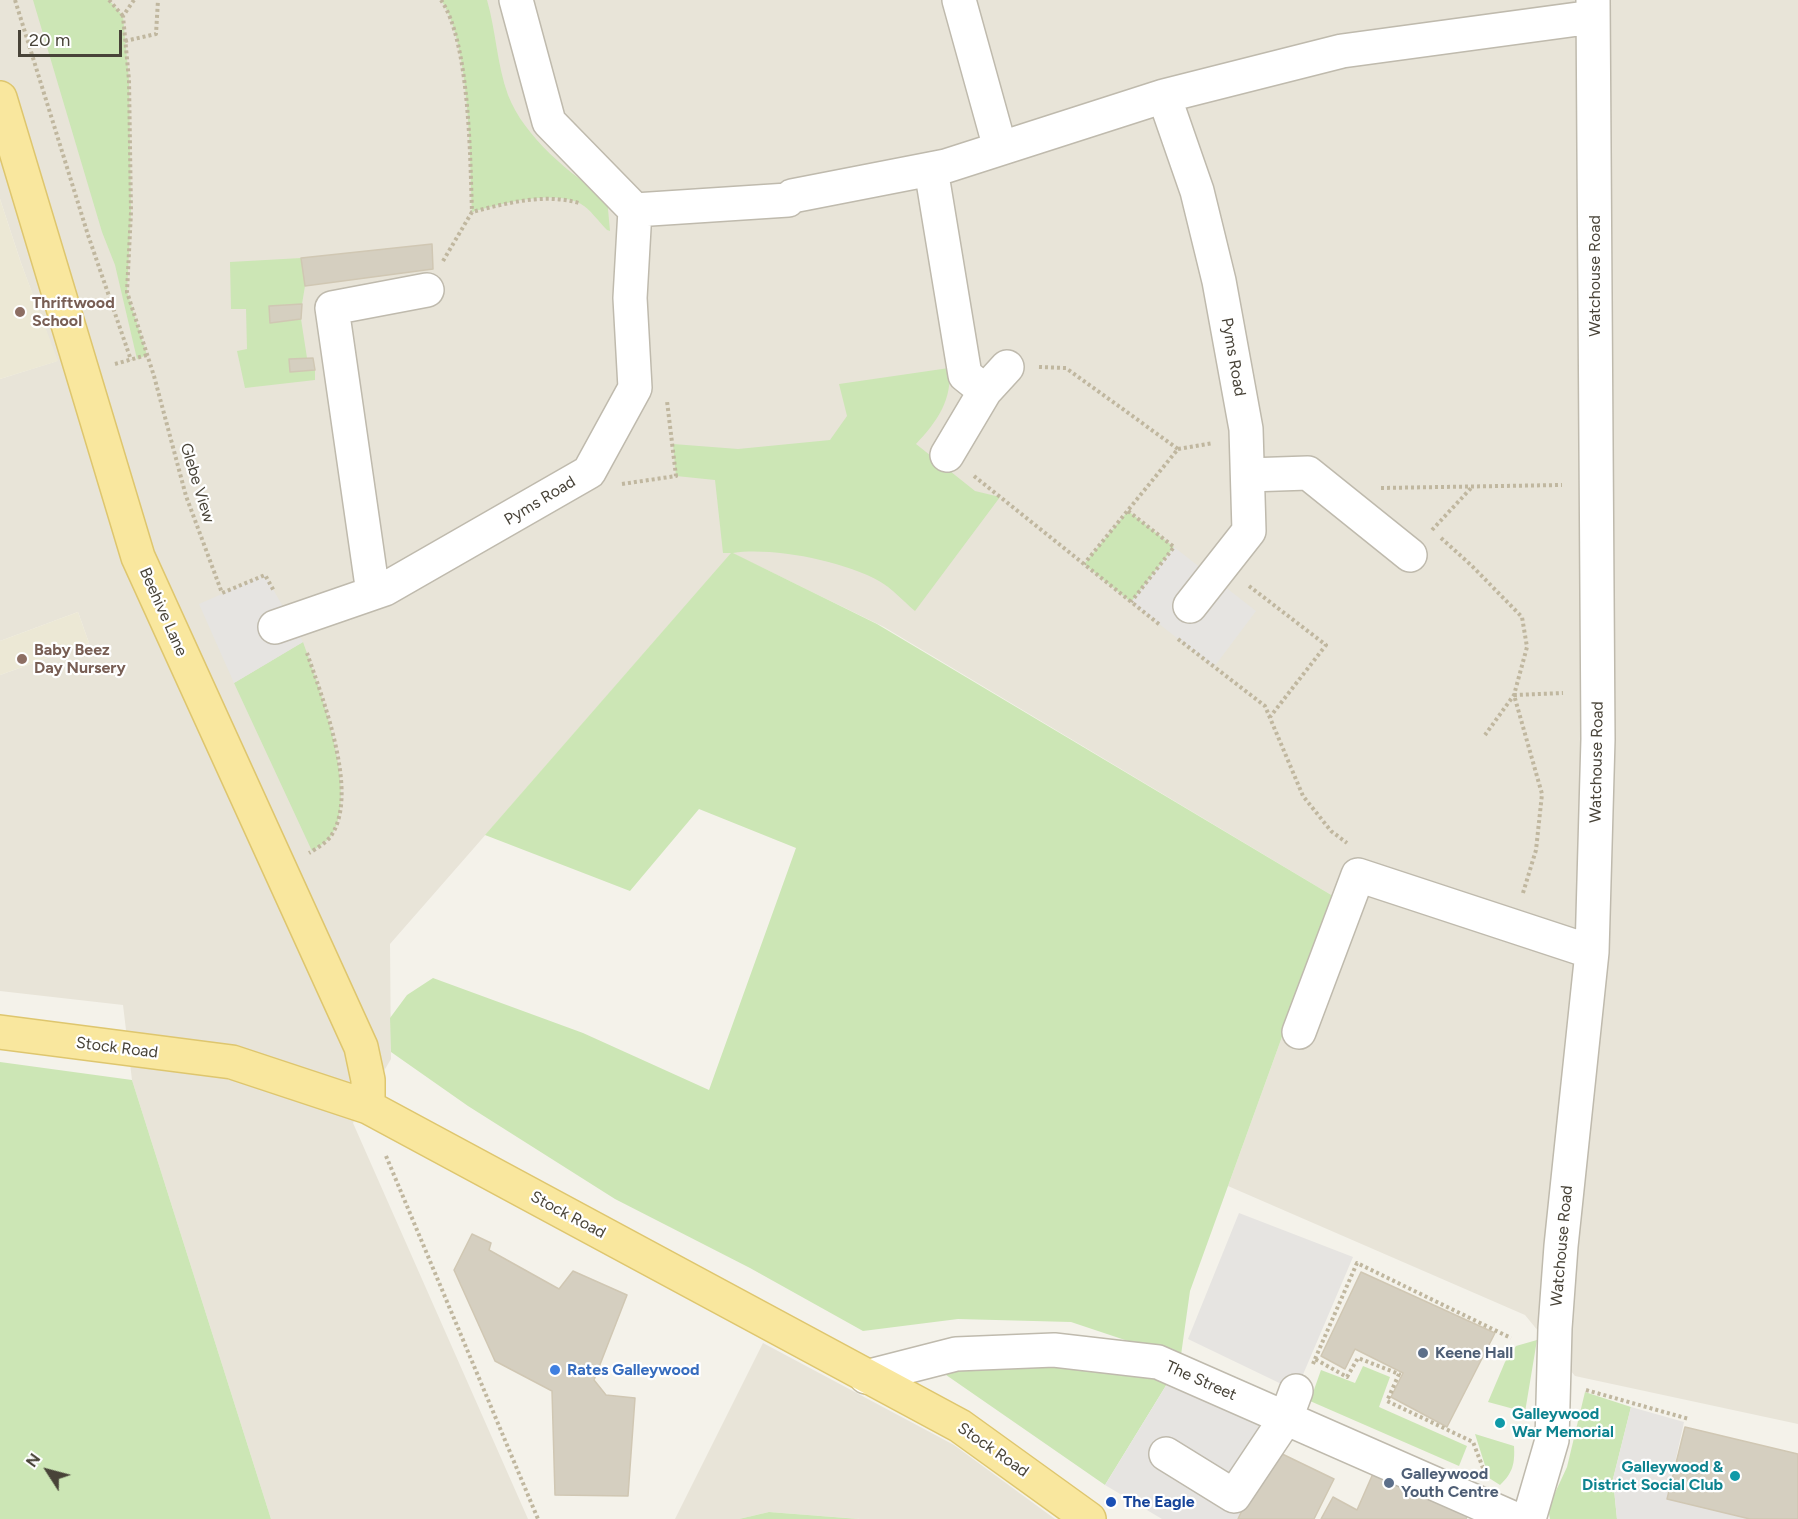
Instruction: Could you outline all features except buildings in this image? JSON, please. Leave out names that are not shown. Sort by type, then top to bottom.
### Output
[{"type":"main road","name":"Beehive Lane","points":[[0,98],[138,556],[361,1047],[368,1080],[368,1107]]},
{"type":"main road","name":"Stock Road","points":[[0,1032],[231,1062],[368,1107],[960,1426],[1089,1519]]},
{"type":"street","points":[[516,0],[549,122],[636,210],[788,200],[792,196],[931,169],[1164,96],[1342,51],[1593,8]]},
{"type":"street","points":[[959,0],[1000,148]]},
{"type":"street","name":"Watchouse Road","points":[[1529,1519],[1552,1440],[1555,1328],[1561,1246],[1592,952],[1598,692],[1593,8]]},
{"type":"street","name":"Pyms Road","points":[[1164,96],[1197,191],[1219,281],[1246,429],[1249,531],[1190,606]]},
{"type":"street","points":[[931,169],[965,375],[985,391]]},
{"type":"street","name":"Pyms Road","points":[[283,624],[385,589],[471,542],[589,472],[636,388],[630,298],[636,210]]},
{"type":"street","points":[[373,593],[332,308],[427,290]]},
{"type":"street","points":[[946,455],[985,391],[1007,367]]},
{"type":"street","points":[[1248,475],[1308,473],[1410,555]]},
{"type":"street","points":[[1299,1032],[1358,875],[1592,952]]},
{"type":"street","name":"The Street","points":[[866,1377],[956,1354],[1054,1350],[1158,1362],[1298,1393],[1515,1519]]},
{"type":"street","points":[[1166,1454],[1231,1508],[1298,1393]]},
{"type":"path","points":[[15,0],[85,225],[131,360]]},
{"type":"path","points":[[109,0],[123,16],[134,0]]},
{"type":"path","points":[[125,41],[156,34],[158,0]]},
{"type":"path","points":[[427,290],[472,212],[460,49],[450,13],[441,0]]},
{"type":"path","name":"Glebe View","points":[[123,16],[129,80],[131,212],[127,292],[154,376],[186,496],[222,593],[265,575],[283,624],[303,642],[323,698],[337,753],[342,805],[331,836],[312,851],[280,870]]},
{"type":"path","points":[[472,212],[503,204],[558,197],[582,204]]},
{"type":"path","points":[[1066,368],[1178,449],[1084,564]]},
{"type":"path","points":[[667,396],[676,476]]},
{"type":"path","points":[[946,455],[1265,706],[1304,796],[1331,831],[1350,845]]},
{"type":"path","points":[[1329,488],[1597,484]]},
{"type":"path","points":[[1410,555],[1473,487]]},
{"type":"path","points":[[1128,511],[1174,547],[1131,602]]},
{"type":"path","points":[[1432,531],[1472,566],[1522,617],[1527,647],[1514,695],[1485,735]]},
{"type":"path","points":[[1222,565],[1326,645],[1270,718]]},
{"type":"path","points":[[1168,631],[1190,606]]},
{"type":"path","points":[[1514,695],[1598,692]]},
{"type":"path","points":[[1514,695],[1542,794],[1536,850],[1522,900]]},
{"type":"path","points":[[368,1107],[402,1198],[538,1519]]},
{"type":"path","points":[[1298,1393],[1357,1263],[1511,1338]]},
{"type":"path","points":[[1315,1359],[1347,1377],[1358,1358],[1399,1374],[1387,1401],[1473,1442],[1484,1472]]},
{"type":"path","points":[[1581,1389],[1689,1419]]},
{"type":"shaded area","points":[[0,0],[1798,0],[1798,1424],[1575,1376],[1525,1315],[1228,1186],[1333,896],[884,627],[732,553],[390,944],[391,1059],[353,1123],[528,1519],[271,1519],[132,1080],[123,1005],[0,991],[0,675],[89,643],[78,612],[0,641],[0,379],[57,361],[0,199]]},
{"type":"shaded area","name":"Thriftwood School","points":[[0,199],[21,263],[58,361],[0,379]]},
{"type":"shaded area","points":[[1174,547],[1256,611],[1214,667],[1131,602]]},
{"type":"shaded area","points":[[265,575],[303,642],[234,683],[199,604]]},
{"type":"shaded area","name":"Baby Beez Day Nursery","points":[[78,612],[89,643],[0,675],[0,641]]},
{"type":"shaded area","points":[[1239,1213],[1353,1257],[1296,1391],[1188,1339]]},
{"type":"shaded area","points":[[763,1343],[954,1445],[1055,1519],[860,1519],[769,1512],[739,1519],[675,1519]]},
{"type":"shaded area","points":[[1170,1379],[1264,1424],[1253,1486],[1238,1519],[1162,1519],[1105,1485]]},
{"type":"shaded area","points":[[1631,1407],[1684,1422],[1667,1499],[1750,1519],[1617,1519],[1613,1479]]},
{"type":"green space","points":[[33,0],[109,0],[123,16],[129,80],[131,212],[127,292],[147,355],[137,359],[115,265],[102,232]]},
{"type":"green space","points":[[441,0],[487,0],[504,84],[515,111],[550,154],[607,198],[610,231],[581,204],[556,198],[527,199],[472,212],[469,133],[463,72],[451,19]]},
{"type":"green space","points":[[301,258],[305,286],[302,304],[269,306],[270,322],[301,319],[307,358],[289,359],[290,372],[315,370],[315,380],[245,388],[237,351],[247,349],[246,309],[231,309],[230,262]]},
{"type":"green space","points":[[949,368],[950,379],[946,400],[931,427],[916,444],[975,491],[1000,497],[915,611],[884,584],[847,567],[787,554],[733,553],[877,624],[1333,896],[1190,1291],[1181,1355],[1137,1344],[1071,1322],[958,1319],[863,1331],[750,1268],[615,1199],[468,1106],[391,1052],[390,1018],[407,995],[433,978],[583,1033],[709,1090],[796,848],[699,809],[630,891],[485,835],[731,553],[723,553],[715,480],[676,476],[673,444],[738,449],[830,440],[847,416],[839,384]]},
{"type":"green space","points":[[1128,511],[1174,547],[1131,602],[1084,564]]},
{"type":"green space","points":[[303,642],[334,741],[341,796],[338,819],[330,837],[312,851],[234,683]]},
{"type":"green space","points":[[0,1062],[132,1080],[271,1519],[0,1519]]},
{"type":"green space","points":[[1537,1340],[1525,1412],[1488,1402],[1505,1362],[1516,1346]]},
{"type":"green space","points":[[978,1355],[1170,1379],[1105,1485],[936,1368]]},
{"type":"green space","points":[[1363,1366],[1390,1377],[1379,1407],[1467,1446],[1459,1466],[1310,1401],[1321,1370],[1355,1383]]},
{"type":"green space","points":[[1585,1392],[1631,1407],[1613,1479],[1617,1519],[1550,1519],[1548,1508],[1567,1467]]},
{"type":"green space","points":[[1475,1434],[1514,1446],[1512,1467],[1500,1485],[1489,1478]]},
{"type":"green space","points":[[769,1512],[859,1519],[739,1519]]},
{"type":"place","name":"Thriftwood School","points":[[20,312]]},
{"type":"place","name":"Baby Beez Day Nursery","points":[[22,659]]},
{"type":"place","name":"Keene Hall","points":[[1423,1353]]},
{"type":"place","name":"Rates Galleywood","points":[[555,1370]]},
{"type":"place","name":"Galleywood War Memorial","points":[[1500,1423]]},
{"type":"place","name":"Galleywood & District Social Club","points":[[1735,1476]]},
{"type":"place","name":"Galleywood Youth Centre","points":[[1389,1483]]},
{"type":"place","name":"The Eagle","points":[[1111,1502]]}]
